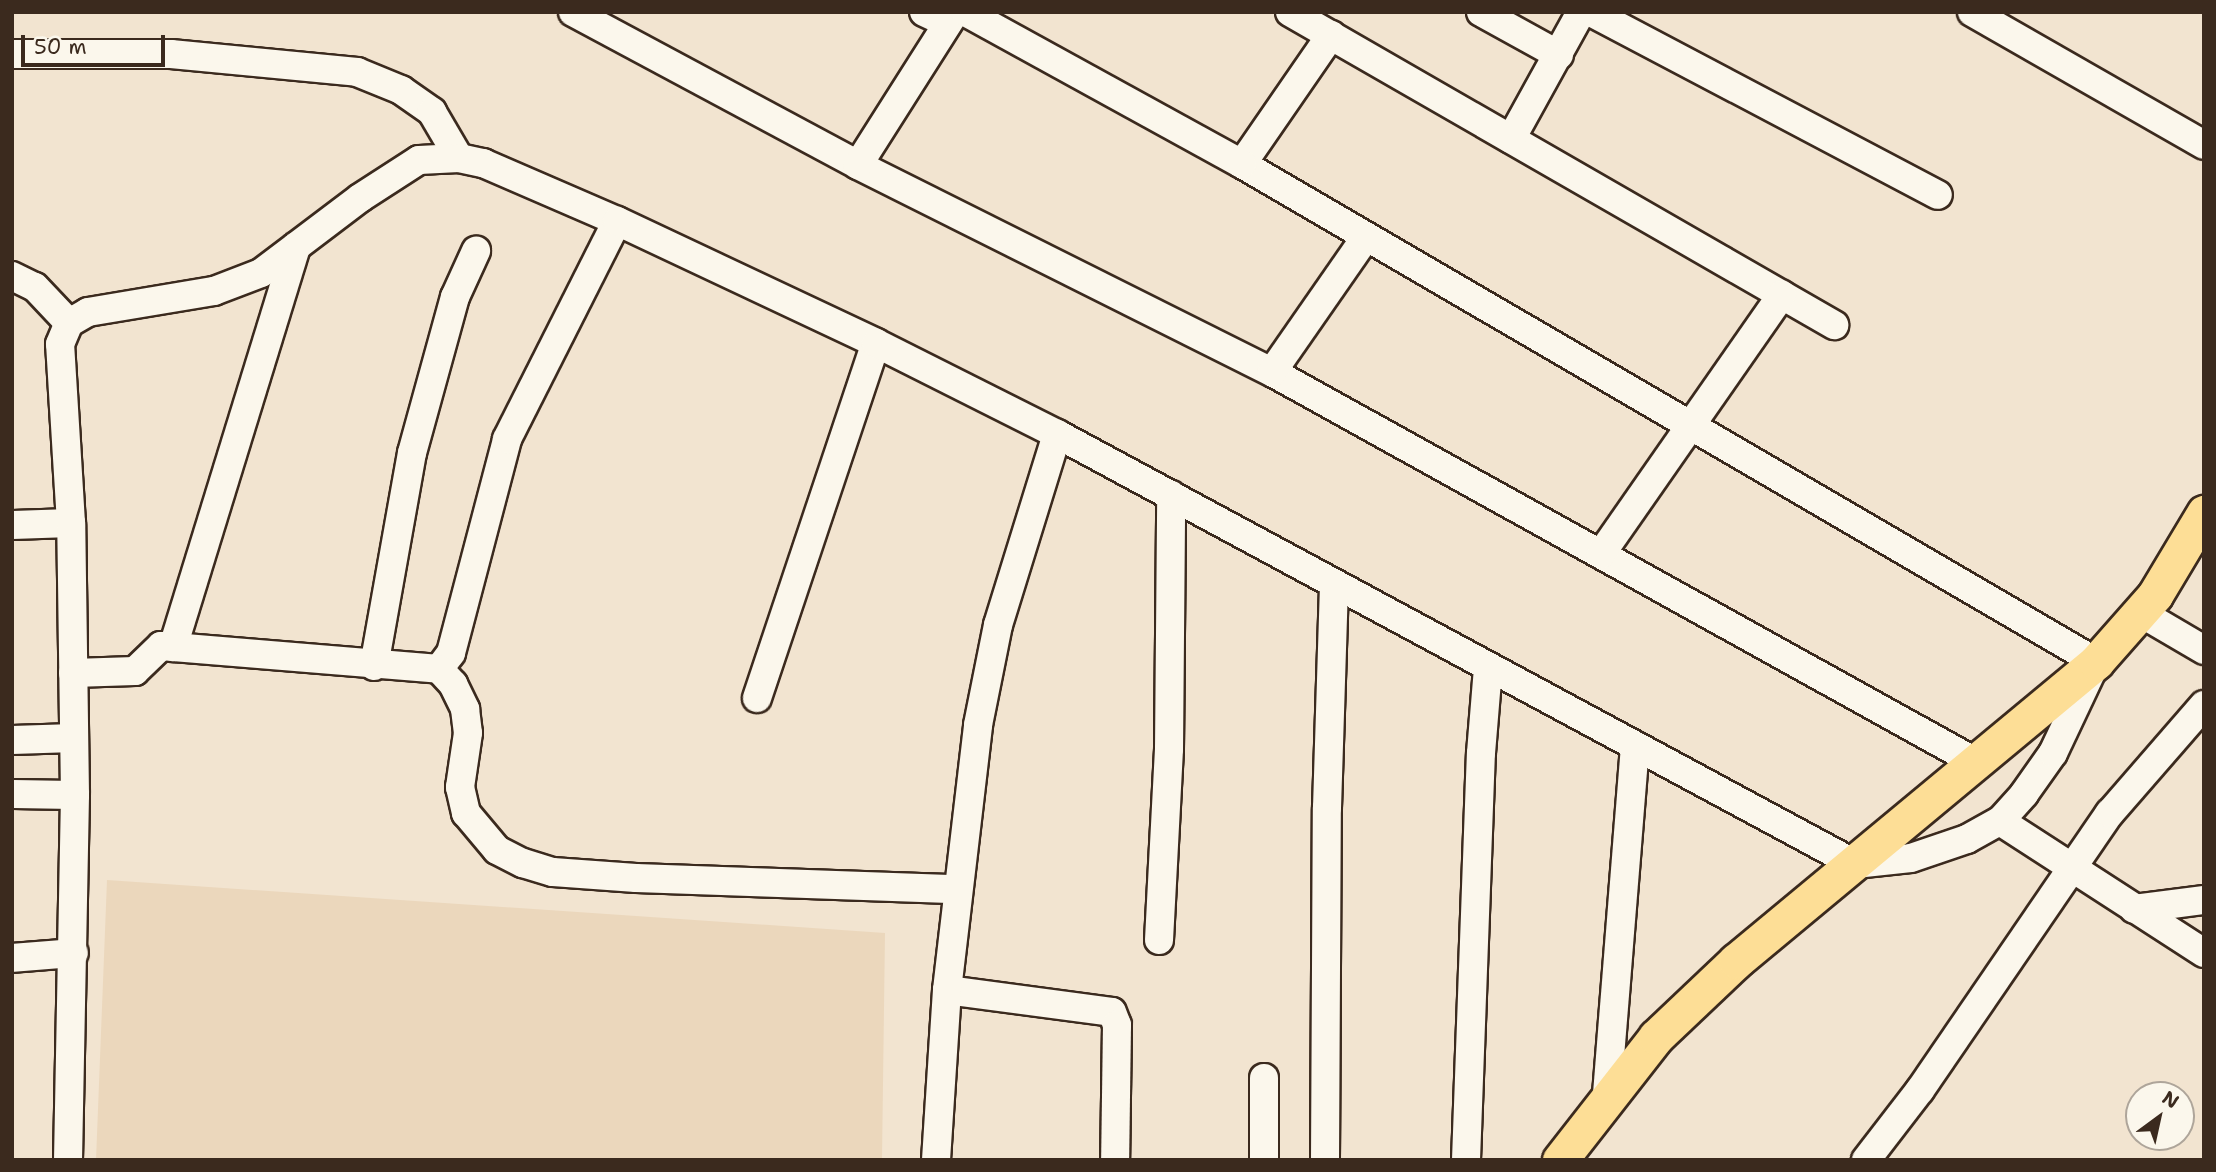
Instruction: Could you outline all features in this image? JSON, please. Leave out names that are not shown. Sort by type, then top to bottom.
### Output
[{"type":"main road","points":[[1560,1160],[1606,1094],[1656,1037],[1736,961],[2096,662],[2141,613],[2204,513]]},
{"type":"street","points":[[573,12],[858,165],[1272,372],[1977,763]]},
{"type":"street","points":[[1290,12],[1326,25],[1511,139],[1834,325]]},
{"type":"street","points":[[1481,12],[1559,55]]},
{"type":"street","points":[[1511,139],[1581,12]]},
{"type":"street","points":[[1591,12],[1938,195]]},
{"type":"street","points":[[68,1160],[75,795],[71,523],[60,344],[69,323],[88,312],[214,291],[261,273],[403,167],[419,160],[459,158],[483,163],[617,221],[876,343],[1057,434],[1855,864],[1911,858],[1967,839],[2000,821],[2053,753],[2096,662],[1686,427],[1242,164],[948,15],[858,165]]},
{"type":"street","points":[[1986,16],[2204,145]]},
{"type":"street","points":[[1242,164],[1326,25]]},
{"type":"street","points":[[12,54],[172,54],[357,72],[401,90],[432,112],[459,158]]},
{"type":"street","points":[[439,669],[451,653],[513,424],[617,221]]},
{"type":"street","points":[[1272,372],[1365,238]]},
{"type":"street","points":[[173,647],[296,246]]},
{"type":"street","points":[[374,666],[412,453],[455,297],[476,251]]},
{"type":"street","points":[[12,276],[35,287],[69,323]]},
{"type":"street","points":[[1601,554],[1686,427],[1782,295]]},
{"type":"street","points":[[757,698],[876,343]]},
{"type":"street","points":[[936,1160],[947,990],[978,725],[998,625],[1057,434]]},
{"type":"street","points":[[1159,940],[1169,749],[1171,495]]},
{"type":"street","points":[[12,524],[71,523]]},
{"type":"street","points":[[1325,1160],[1327,808],[1335,584]]},
{"type":"street","points":[[2141,613],[2204,650]]},
{"type":"street","points":[[73,673],[135,671],[152,651],[173,647],[374,666],[439,669],[453,684],[465,709],[468,733],[460,787],[466,813],[497,850],[523,863],[553,872],[636,878],[957,889]]},
{"type":"street","points":[[1466,1160],[1480,753],[1488,667]]},
{"type":"street","points":[[1866,1160],[1920,1090],[2110,813],[2204,705]]},
{"type":"street","points":[[12,740],[74,738]]},
{"type":"street","points":[[1606,1094],[1636,746]]},
{"type":"street","points":[[12,794],[75,795]]},
{"type":"street","points":[[2000,821],[2069,870],[2204,953]]},
{"type":"street","points":[[2134,909],[2204,900]]},
{"type":"street","points":[[12,958],[74,953]]},
{"type":"street","points":[[947,990],[1112,1012],[1117,1025],[1115,1160]]},
{"type":"street","points":[[1264,1078],[1264,1160]]},
{"type":"shaded area","points":[[107,880],[885,933],[882,1160],[96,1160]]}]
